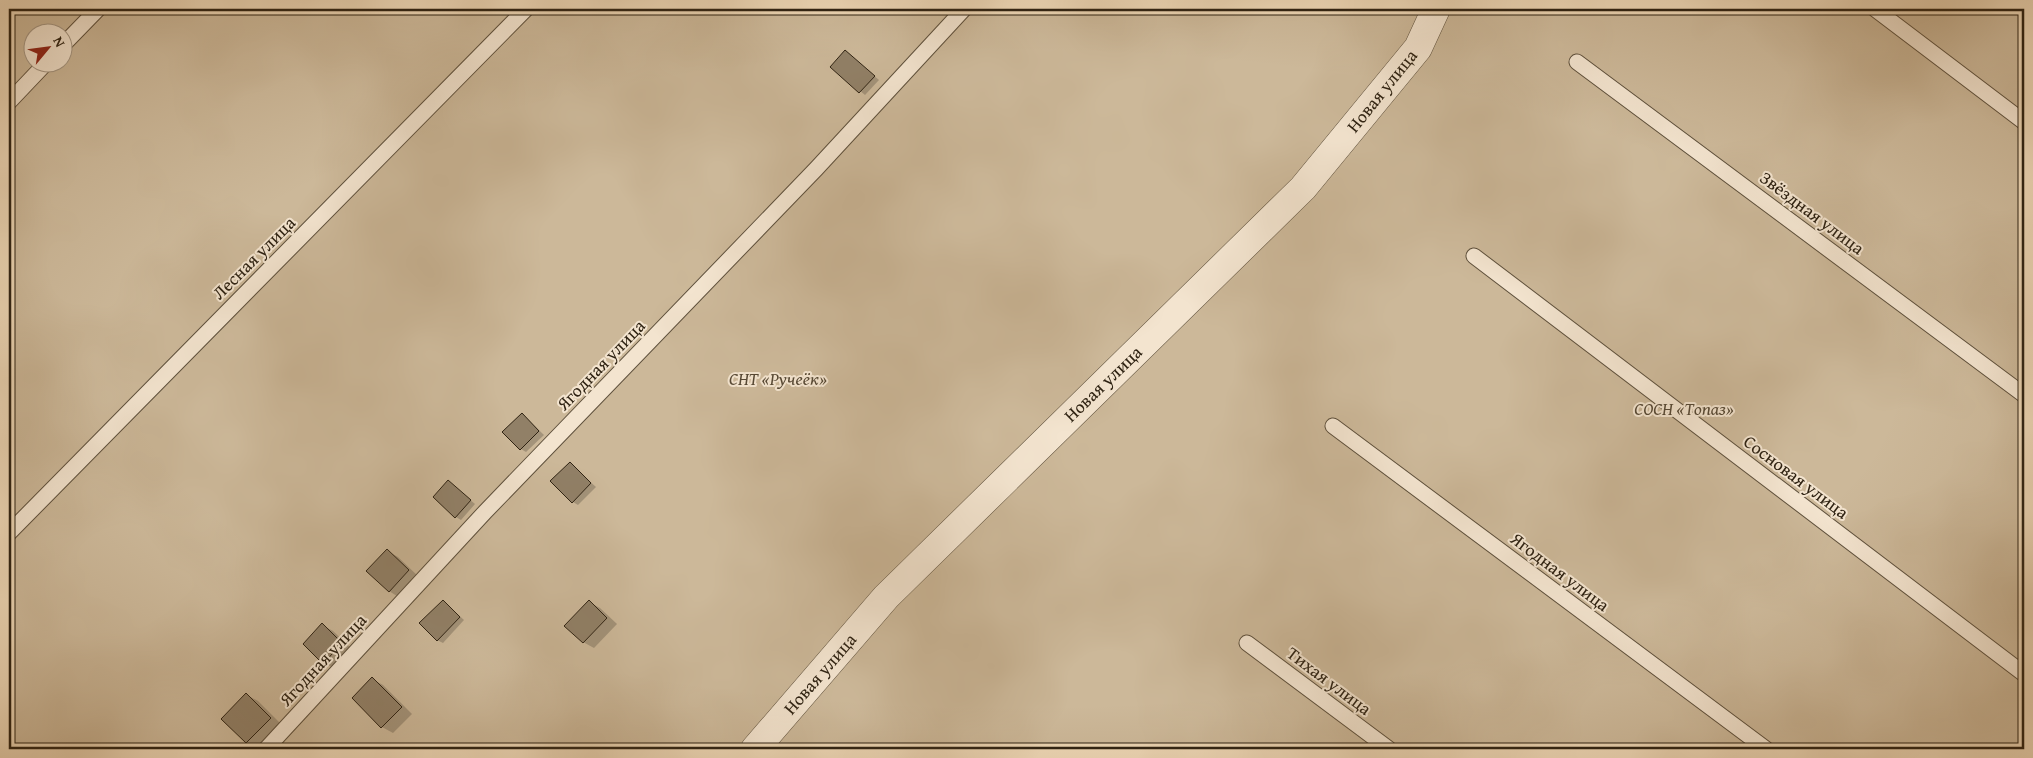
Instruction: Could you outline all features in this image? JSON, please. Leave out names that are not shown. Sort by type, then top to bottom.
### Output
[{"type":"street","name":"Новая улица","points":[[756,749],[886,597],[1303,188],[1418,48],[1436,9]]},
{"type":"lane","points":[[72,36],[98,9]]},
{"type":"lane","name":"Лесная улица","points":[[9,533],[526,9]]},
{"type":"lane","name":"Ягодная улица","points":[[266,749],[485,512],[816,169],[964,9]]},
{"type":"lane","points":[[1875,9],[2024,122]]},
{"type":"lane","name":"Звёздная улица","points":[[1577,62],[2024,395]]},
{"type":"lane","points":[[9,102],[38,72]]},
{"type":"lane","name":"Сосновая улица","points":[[1474,256],[2024,674]]},
{"type":"lane","name":"Ягодная улица","points":[[1333,426],[1766,749]]},
{"type":"lane","name":"Тихая улица","points":[[1247,643],[1389,749]]},
{"type":"green space","name":"СНТ «Ручеёк»","points":[[9,9],[2024,9],[2024,749],[9,749]]},
{"type":"building","points":[[845,50],[875,76],[859,93],[830,67]]},
{"type":"building","points":[[522,413],[539,431],[520,450],[502,432]]},
{"type":"building","points":[[570,462],[591,483],[572,503],[550,481]]},
{"type":"building","points":[[448,480],[471,500],[455,518],[433,497]]},
{"type":"building","points":[[387,549],[409,570],[389,592],[366,571]]},
{"type":"building","points":[[443,600],[460,617],[437,641],[419,623]]},
{"type":"building","points":[[589,600],[607,618],[583,643],[564,626]]},
{"type":"building","points":[[322,623],[342,643],[323,664],[303,644]]},
{"type":"building","points":[[372,677],[402,707],[381,728],[352,698]]},
{"type":"building","points":[[246,693],[271,718],[246,743],[221,719]]},
{"type":"park label","name":"СОСН «Топаз»","points":[[1684,409]]}]
